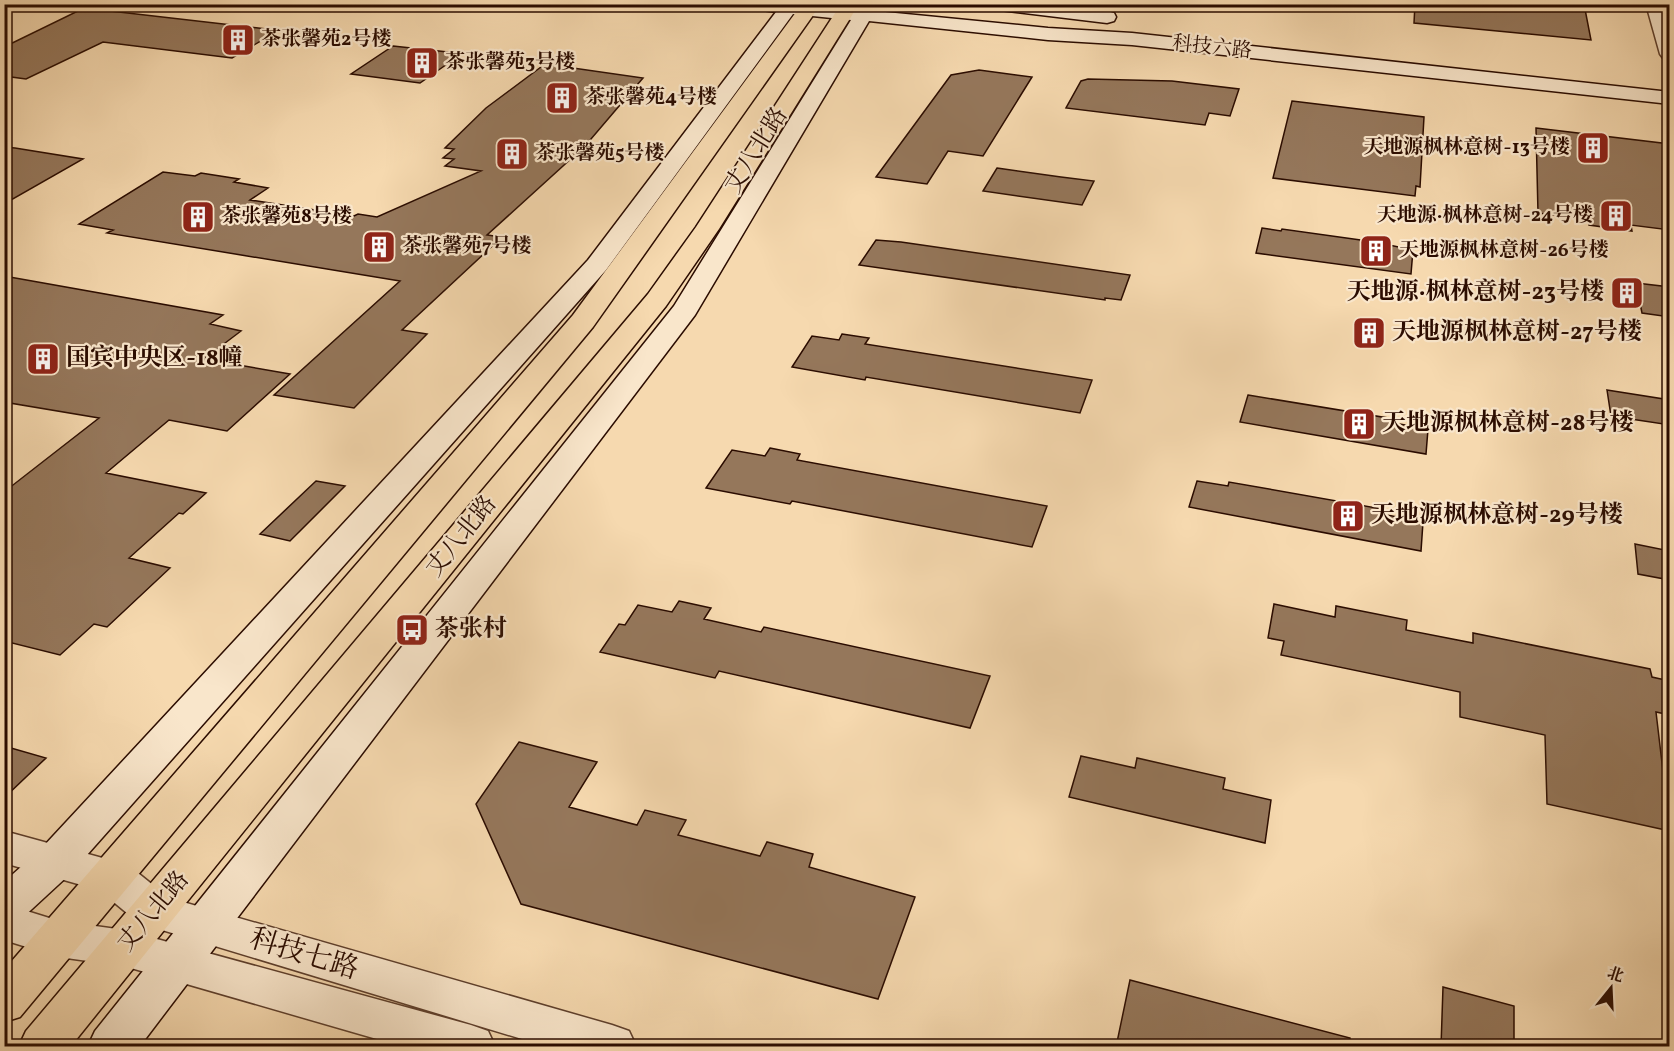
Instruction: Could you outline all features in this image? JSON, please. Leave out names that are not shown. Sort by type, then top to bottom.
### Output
[{"type":"main road","name":"科技六路","points":[[754,4],[857,12],[1048,34],[1144,41],[1670,98]]},
{"type":"main road","name":"科技六路","points":[[900,4],[1057,21],[1134,33],[1670,91]]},
{"type":"main road","points":[[992,4],[1100,16],[1254,38],[1670,82]]},
{"type":"main road","points":[[1655,4],[1670,54]]},
{"type":"main road","points":[[4,909],[56,861],[597,265],[800,7]]},
{"type":"main road","name":"丈八北路","points":[[4,1003],[583,321],[800,7]]},
{"type":"main road","points":[[112,1047],[685,309],[857,12],[1102,51],[1229,60],[1670,108]]},
{"type":"main road","name":"丈八北路","points":[[43,1047],[657,300],[857,12]]},
{"type":"main road","name":"科技七路","points":[[4,847],[113,877],[155,911],[612,1047]]},
{"type":"main road","name":"科技七路","points":[[4,922],[59,939],[124,948],[471,1047]]},
{"type":"building","points":[[1415,4],[1584,4],[1591,40],[1414,23]]},
{"type":"building","points":[[84,8],[275,30],[272,32],[276,32],[232,58],[103,42],[26,79],[4,76],[4,47]]},
{"type":"building","name":"茶张馨苑3号楼","points":[[393,46],[460,55],[420,83],[351,74]]},
{"type":"building","points":[[545,64],[643,78],[585,146],[487,235],[502,237],[402,330],[427,334],[354,408],[274,395],[400,281],[107,233],[113,230],[79,224],[163,172],[195,176],[201,173],[239,179],[234,182],[268,188],[250,200],[354,216],[358,214],[377,217],[481,171],[445,166],[454,159],[443,158],[454,149],[445,148],[486,108]]},
{"type":"building","points":[[979,70],[1032,77],[983,156],[948,151],[927,184],[876,177],[951,75]]},
{"type":"building","points":[[1088,79],[1172,81],[1239,89],[1230,116],[1209,113],[1205,125],[1066,108],[1081,81]]},
{"type":"building","points":[[1292,101],[1424,117],[1420,187],[1416,186],[1415,196],[1273,178]]},
{"type":"building","points":[[1536,128],[1670,144],[1670,230],[1631,225],[1632,231],[1589,225],[1589,220],[1538,213]]},
{"type":"building","points":[[4,147],[15,148],[83,159],[4,204]]},
{"type":"building","points":[[997,168],[1094,181],[1082,205],[983,191]]},
{"type":"building","name":"天地源枫林意树-26号楼","points":[[1262,228],[1375,242],[1413,250],[1411,274],[1256,253]]},
{"type":"building","points":[[876,240],[1130,275],[1121,300],[1105,298],[1105,300],[859,265]]},
{"type":"building","points":[[4,276],[223,315],[210,324],[241,331],[204,359],[290,374],[227,431],[169,420],[106,473],[206,493],[183,514],[179,513],[129,558],[170,568],[107,627],[94,624],[60,655],[4,641],[4,492],[99,418],[4,402]]},
{"type":"building","points":[[1636,283],[1670,287],[1670,317],[1642,313]]},
{"type":"building","points":[[842,334],[869,338],[865,344],[1092,380],[1080,413],[792,367],[812,336],[839,340]]},
{"type":"building","points":[[1607,390],[1670,400],[1670,425],[1611,416]]},
{"type":"building","name":"天地源枫林意树-28号楼","points":[[1248,395],[1394,419],[1394,423],[1428,429],[1426,454],[1240,422]]},
{"type":"building","points":[[770,448],[800,454],[797,460],[1047,506],[1032,547],[792,501],[790,504],[706,488],[732,450],[765,456]]},
{"type":"building","points":[[316,481],[345,486],[290,541],[260,534]]},
{"type":"building","name":"天地源枫林意树-29号楼","points":[[1197,481],[1228,486],[1229,482],[1388,510],[1387,515],[1423,522],[1421,551],[1189,507]]},
{"type":"building","points":[[1635,544],[1670,551],[1670,580],[1638,574]]},
{"type":"building","points":[[679,601],[711,608],[704,619],[761,632],[764,627],[990,676],[970,728],[719,671],[715,678],[600,652],[619,624],[625,625],[638,605],[672,612]]},
{"type":"building","points":[[1274,604],[1335,617],[1336,606],[1407,620],[1406,630],[1473,643],[1473,633],[1650,669],[1652,677],[1670,681],[1670,715],[1656,712],[1670,831],[1547,804],[1545,735],[1460,717],[1460,692],[1281,655],[1284,641],[1268,638]]},
{"type":"building","points":[[519,742],[597,762],[569,807],[637,825],[645,810],[686,820],[678,835],[760,856],[767,842],[813,854],[809,867],[915,897],[878,999],[521,904],[476,804]]},
{"type":"building","points":[[4,746],[46,758],[4,798]]},
{"type":"building","points":[[1081,756],[1135,768],[1137,758],[1225,778],[1223,789],[1271,800],[1265,843],[1069,797]]},
{"type":"building","points":[[1130,980],[1350,1038],[1349,1047],[1116,1047]]},
{"type":"building","points":[[1443,987],[1514,1006],[1514,1047],[1441,1047]]},
{"type":"place","name":"茶张馨苑2号楼","points":[[238,40]]},
{"type":"place","name":"茶张馨苑3号楼","points":[[422,63]]},
{"type":"place","name":"茶张馨苑4号楼","points":[[562,98]]},
{"type":"place","name":"天地源枫林意树-13号楼","points":[[1593,148]]},
{"type":"place","name":"茶张馨苑5号楼","points":[[512,154]]},
{"type":"place","name":"天地源·枫林意树-24号楼","points":[[1616,216]]},
{"type":"place","name":"茶张馨苑8号楼","points":[[198,217]]},
{"type":"place","name":"茶张馨苑7号楼","points":[[379,247]]},
{"type":"place","name":"天地源枫林意树-26号楼","points":[[1376,251]]},
{"type":"place","name":"天地源·枫林意树-23号楼","points":[[1627,293]]},
{"type":"place","name":"天地源枫林意树-27号楼","points":[[1369,333]]},
{"type":"place","name":"国宾中央区-18幢","points":[[43,359]]},
{"type":"place","name":"天地源枫林意树-28号楼","points":[[1359,424]]},
{"type":"place","name":"天地源枫林意树-29号楼","points":[[1348,516]]},
{"type":"place","name":"茶张村","points":[[412,630]]}]
